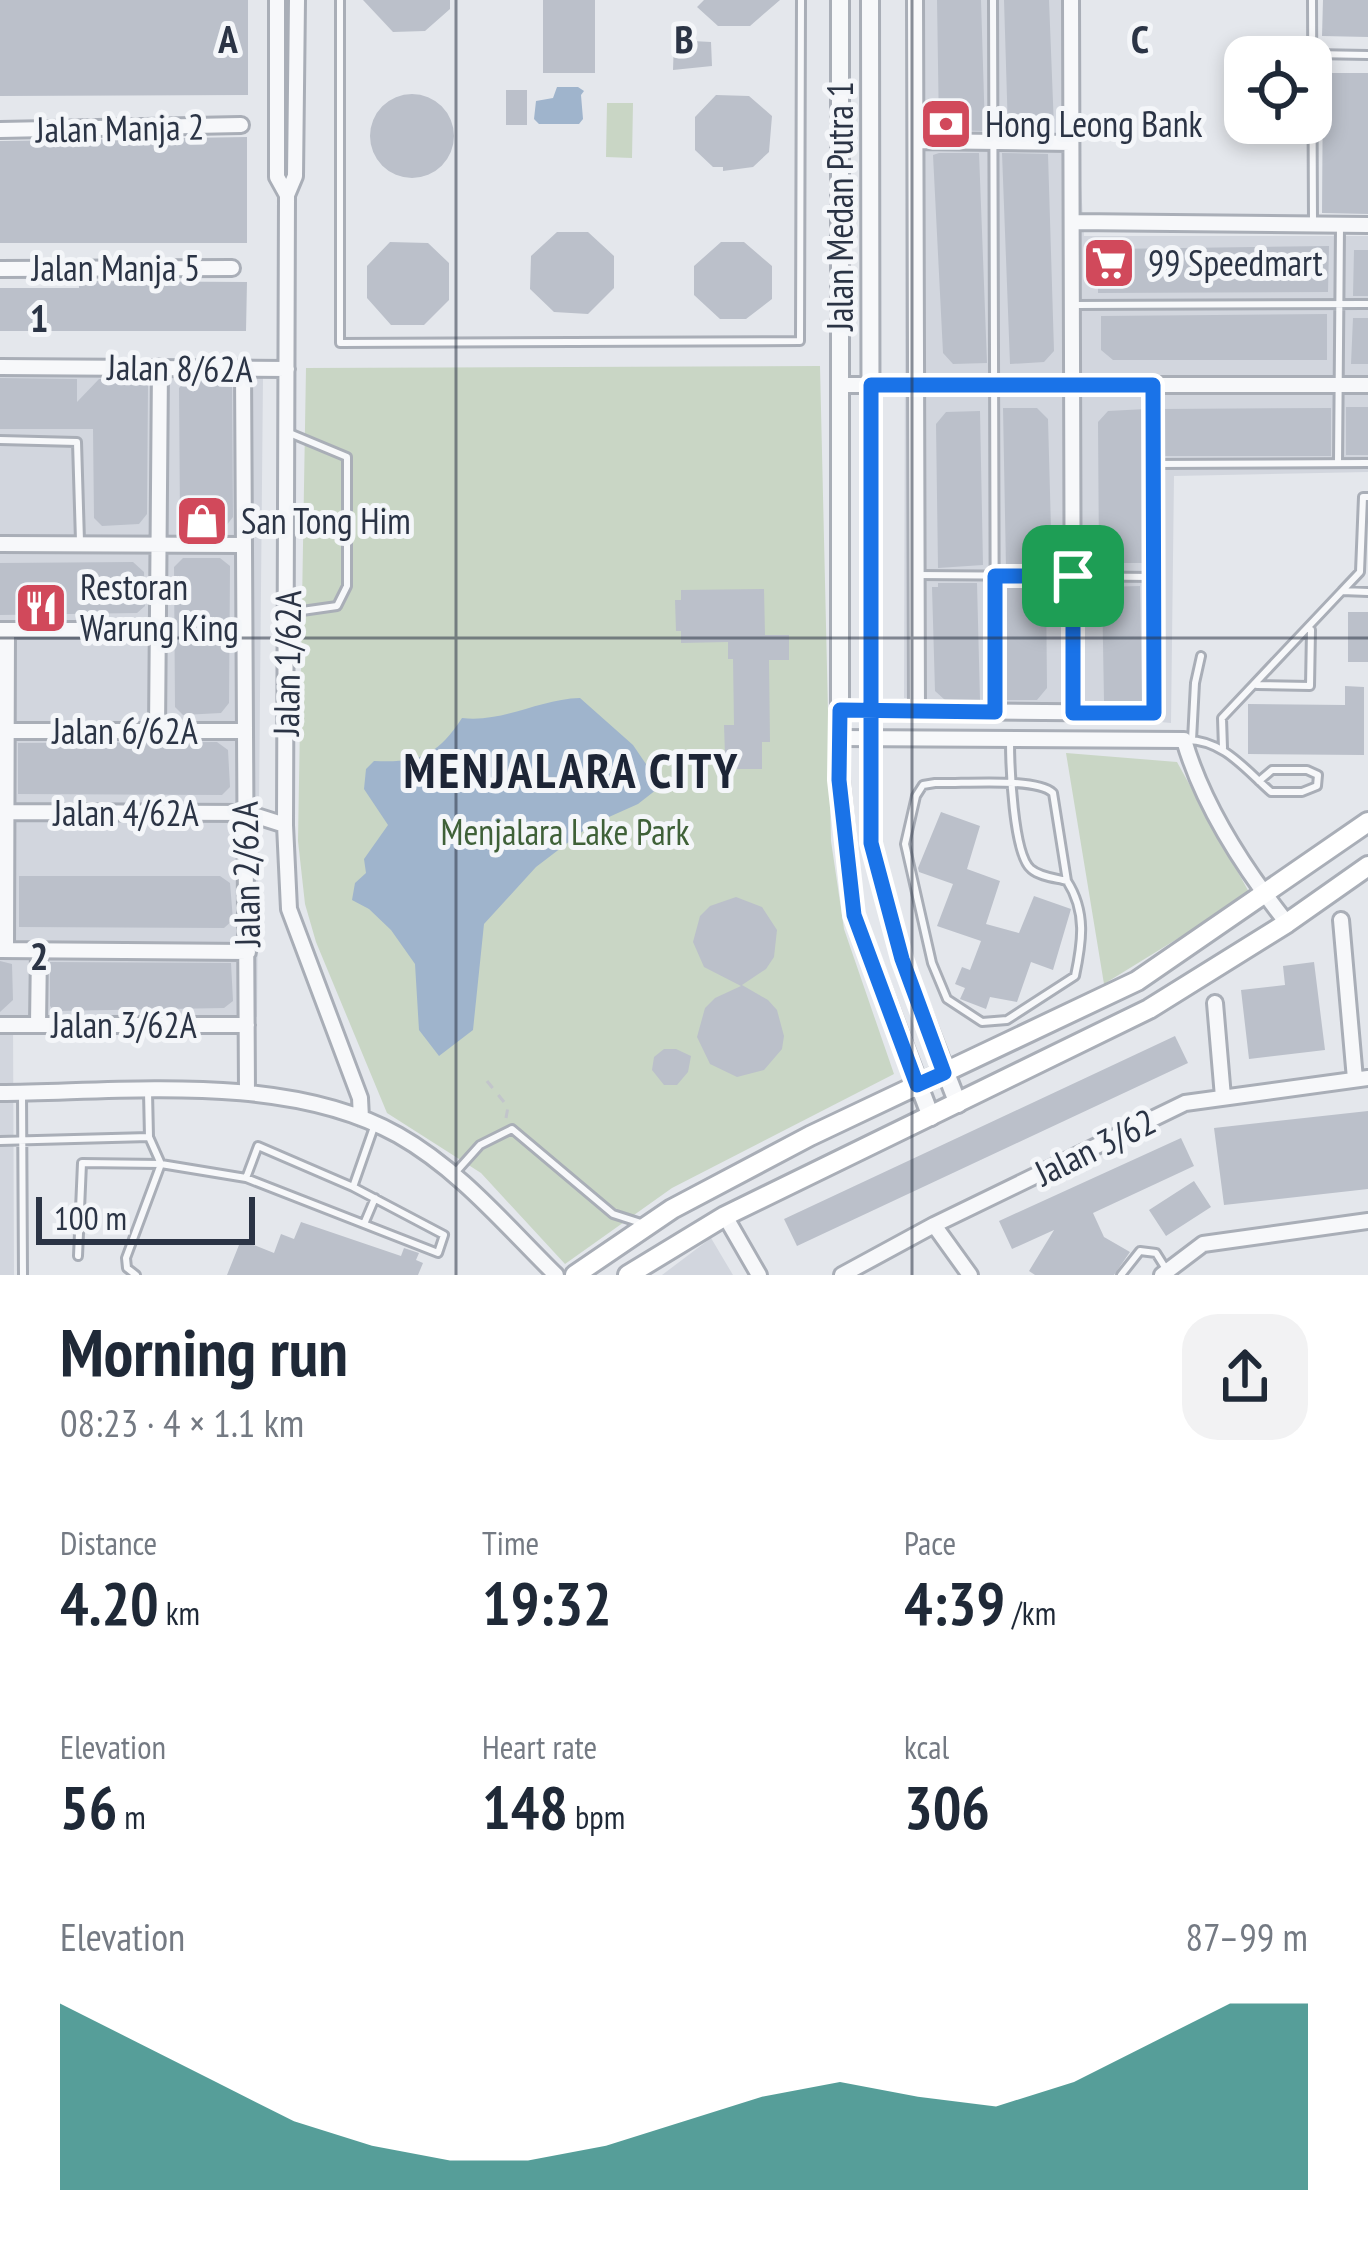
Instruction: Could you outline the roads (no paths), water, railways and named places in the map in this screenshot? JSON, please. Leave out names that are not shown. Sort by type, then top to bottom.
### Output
[{"type":"main road","points":[[575,1275],[648,1224],[810,1136],[1137,981],[1368,822]]},
{"type":"main road","points":[[628,1275],[725,1216],[1149,1009],[1368,866]]},
{"type":"street","name":"Jalan 1/62A","points":[[277,0],[277,177],[286,195]]},
{"type":"street","name":"Jalan 1/62A","points":[[297,0],[295,176],[286,195],[285,825],[289,909],[368,1121]]},
{"type":"street","name":"Jalan Medan Putra 1","points":[[840,0],[839,780],[854,915],[932,1117]]},
{"type":"street","name":"Jalan Medan Putra 1","points":[[870,0],[871,843],[902,959],[958,1104]]},
{"type":"street","points":[[915,0],[917,711]]},
{"type":"street","points":[[1071,0],[1073,713]]},
{"type":"street","name":"Jalan Manja 2","points":[[0,130],[241,125]]},
{"type":"street","points":[[917,141],[1071,142]]},
{"type":"street","points":[[1074,223],[1368,225]]},
{"type":"street","name":"Jalan Manja 5","points":[[0,269],[232,268]]},
{"type":"street","points":[[158,731],[160,367]]},
{"type":"street","name":"Jalan 8/62A","points":[[0,368],[287,369]]},
{"type":"street","name":"Jalan 2/62A","points":[[243,369],[247,1092]]},
{"type":"street","points":[[839,385],[1368,385]]},
{"type":"street","points":[[0,544],[243,544]]},
{"type":"street","points":[[158,630],[3,630],[3,950],[248,952]]},
{"type":"street","points":[[840,710],[1154,713]]},
{"type":"street","name":"Jalan 6/62A","points":[[6,731],[243,731]]},
{"type":"street","points":[[839,738],[1188,740],[1196,779],[1287,923]]},
{"type":"street","name":"Jalan 4/62A","points":[[6,812],[247,813],[285,825]]},
{"type":"street","points":[[1341,920],[1361,1078]]},
{"type":"street","points":[[38,950],[38,1025]]},
{"type":"street","points":[[1215,1003],[1223,1097]]},
{"type":"street","name":"Jalan 3/62A","points":[[0,1025],[247,1025]]},
{"type":"street","name":"Jalan 3/62","points":[[842,1275],[1185,1103],[1361,1078]]},
{"type":"street","points":[[0,1093],[247,1092],[368,1121],[454,1174],[556,1275]]},
{"type":"street","points":[[725,1216],[759,1275]]},
{"type":"street","points":[[1164,1272],[1203,1244],[1368,1221]]},
{"type":"street","points":[[934,1225],[970,1275]]},
{"type":"lane","points":[[340,0],[340,344],[800,341],[801,0]]},
{"type":"lane","points":[[993,0],[995,712]]},
{"type":"lane","points":[[1312,0],[1312,36]]},
{"type":"lane","points":[[1332,54],[1368,55]]},
{"type":"lane","points":[[1313,144],[1313,225]]},
{"type":"lane","points":[[1338,463],[1340,225]]},
{"type":"lane","points":[[1074,305],[1368,304]]},
{"type":"lane","points":[[1153,385],[1154,713]]},
{"type":"lane","points":[[287,432],[347,457],[347,586],[337,606],[288,614]]},
{"type":"lane","points":[[0,440],[77,442],[80,544]]},
{"type":"lane","points":[[1154,464],[1368,463]]},
{"type":"lane","points":[[1223,748],[1222,718],[1360,572],[1363,497],[1368,497]]},
{"type":"lane","points":[[917,575],[1154,577]]},
{"type":"lane","points":[[1342,591],[1368,592]]},
{"type":"lane","points":[[1257,685],[1310,686],[1311,626]]},
{"type":"lane","points":[[1201,656],[1188,740],[1223,748],[1259,781],[1271,792],[1302,792],[1317,786],[1318,775],[1307,770],[1272,770],[1259,781]]},
{"type":"lane","points":[[1010,740],[1010,785],[1028,867],[1066,881]]},
{"type":"lane","points":[[1043,784],[1053,793],[1066,881],[1076,895],[1084,937],[1075,976],[1007,1020],[982,1022],[947,999],[932,963],[905,844],[923,785],[1043,784]]},
{"type":"lane","points":[[136,1275],[127,1268],[126,1258],[160,1164],[149,1137],[148,1092]]},
{"type":"lane","points":[[22,1093],[23,1275]]},
{"type":"lane","points":[[353,1187],[368,1121]]},
{"type":"lane","points":[[454,1174],[480,1145],[512,1129],[613,1214],[648,1224]]},
{"type":"lane","points":[[0,1142],[149,1137]]},
{"type":"lane","points":[[79,1256],[82,1163],[160,1164],[246,1178],[438,1253],[444,1235],[353,1187],[258,1146],[246,1178]]},
{"type":"lane","points":[[364,1224],[375,1198]]},
{"type":"lane","points":[[1121,1275],[1140,1251],[1156,1253],[1164,1272]]},
{"type":"water","points":[[557,87],[584,91],[579,124],[539,124],[534,119],[536,101],[553,98]]},
{"type":"water","points":[[580,698],[633,745],[661,786],[638,804],[591,825],[536,867],[484,924],[473,1030],[439,1056],[419,1030],[415,964],[391,930],[352,900],[355,883],[366,873],[364,859],[388,825],[364,789],[366,769],[374,761],[415,758],[435,749],[462,718],[492,717]]},
{"type":"place","name":"Hong Leong Bank","points":[[946,124]]},
{"type":"place","name":"99 Speedmart","points":[[1109,263]]},
{"type":"place","name":"San Tong Him","points":[[202,521]]},
{"type":"place","name":"Restoran Warung King","points":[[41,608]]},
{"type":"district","name":"MENJALARA CITY","points":[[572,771]]},
{"type":"park label","name":"Menjalara Lake Park","points":[[565,832]]}]
